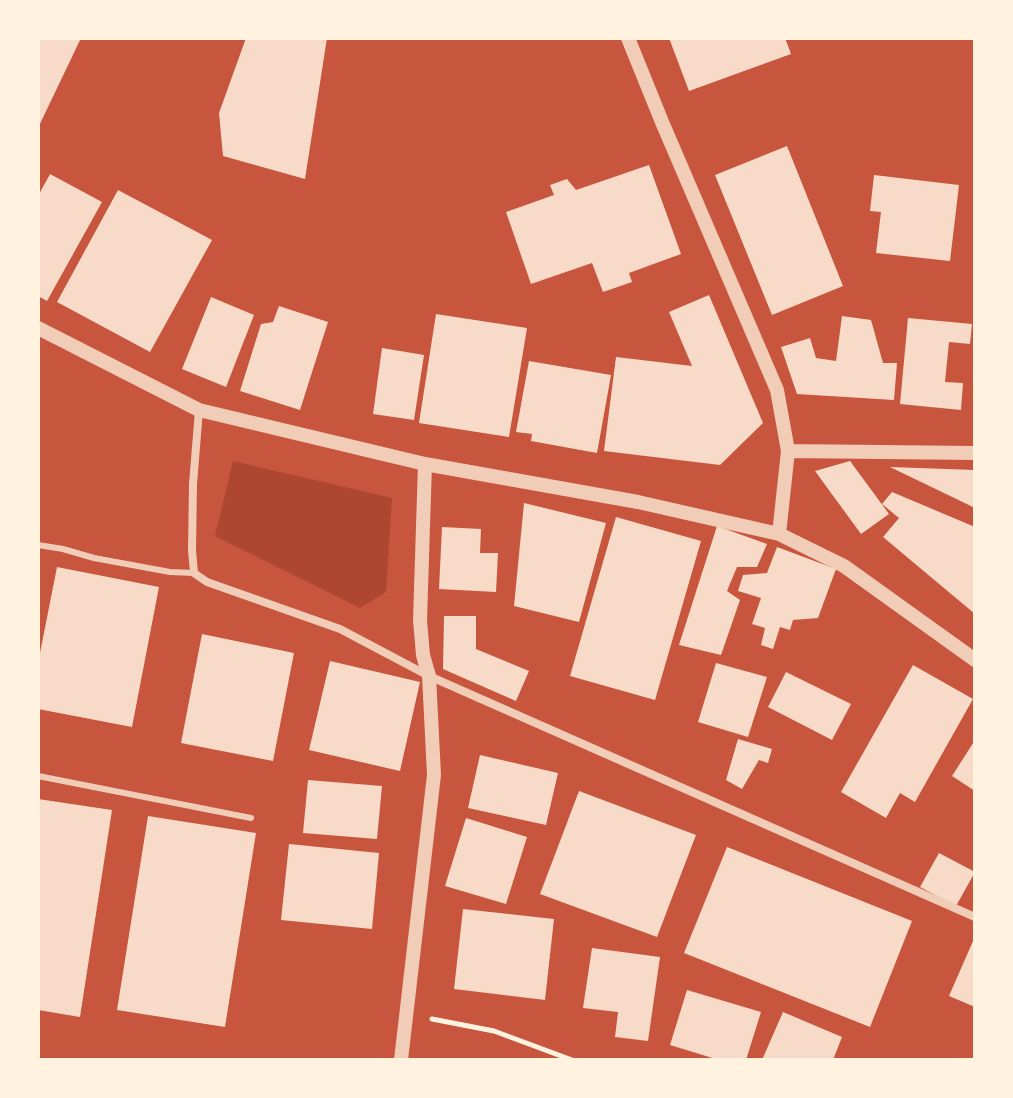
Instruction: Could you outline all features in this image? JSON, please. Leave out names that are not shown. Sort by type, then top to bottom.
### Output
[{"type":"street","points":[[628,38],[777,390],[788,451],[779,534]]},
{"type":"street","points":[[38,328],[199,410],[425,464],[638,502],[779,534],[844,566],[975,660]]},
{"type":"street","points":[[199,410],[193,484],[194,573],[207,582],[340,629],[429,676],[975,917]]},
{"type":"street","points":[[788,451],[975,453]]},
{"type":"street","points":[[401,1060],[434,775],[429,676],[423,655],[420,620],[425,464]]},
{"type":"lane","points":[[38,545],[170,572],[194,573]]},
{"type":"lane","points":[[38,776],[251,818]]},
{"type":"path","points":[[407,1014],[494,1031],[572,1060]]},
{"type":"shaded area","points":[[233,461],[392,498],[386,592],[360,608],[215,536]]},
{"type":"building","points":[[38,38],[81,38],[38,128]]},
{"type":"building","points":[[246,38],[327,38],[305,179],[223,156],[219,113]]},
{"type":"building","points":[[669,38],[785,38],[791,54],[689,91]]},
{"type":"building","points":[[787,146],[843,286],[772,315],[715,175]]},
{"type":"building","points":[[649,165],[681,254],[629,273],[632,282],[603,292],[592,263],[531,284],[506,212],[554,195],[550,185],[567,179],[576,190]]},
{"type":"building","points":[[50,174],[102,202],[47,301],[38,296],[38,196]]},
{"type":"building","points":[[874,175],[959,185],[950,261],[876,253],[881,212],[870,211]]},
{"type":"building","points":[[118,190],[212,240],[150,352],[57,302]]},
{"type":"building","points":[[709,295],[763,423],[720,465],[604,451],[616,357],[692,366],[669,312]]},
{"type":"building","points":[[211,297],[254,315],[226,387],[182,369]]},
{"type":"building","points":[[279,306],[328,322],[300,410],[240,391],[261,324],[273,322]]},
{"type":"building","points":[[436,314],[527,328],[509,437],[419,423]]},
{"type":"building","points":[[842,316],[871,320],[883,363],[897,363],[894,400],[797,394],[781,347],[810,338],[816,358],[836,361]]},
{"type":"building","points":[[908,318],[972,324],[970,344],[949,342],[945,382],[963,383],[961,410],[900,404]]},
{"type":"building","points":[[382,348],[424,355],[414,420],[373,414]]},
{"type":"building","points":[[529,361],[611,375],[597,453],[531,441],[532,434],[516,432]]},
{"type":"building","points":[[850,461],[889,514],[861,534],[815,471]]},
{"type":"building","points":[[890,467],[975,470],[975,508]]},
{"type":"building","points":[[892,492],[975,527],[975,614],[883,537],[899,518],[882,504]]},
{"type":"building","points":[[524,503],[606,523],[579,622],[514,606]]},
{"type":"building","points":[[616,517],[701,541],[655,700],[570,676]]},
{"type":"building","points":[[717,526],[767,544],[757,567],[737,567],[727,591],[740,600],[721,655],[679,645]]},
{"type":"building","points":[[442,527],[481,529],[480,553],[498,553],[496,592],[439,589]]},
{"type":"building","points":[[777,547],[836,569],[818,618],[793,620],[790,630],[780,627],[773,649],[761,645],[765,628],[752,624],[761,598],[738,591],[743,575],[767,573]]},
{"type":"building","points":[[57,567],[159,587],[132,727],[38,709],[38,663]]},
{"type":"building","points":[[444,616],[476,616],[476,649],[529,671],[516,701],[443,669]]},
{"type":"building","points":[[202,634],[294,653],[273,761],[181,743]]},
{"type":"building","points":[[330,661],[420,682],[400,771],[309,750]]},
{"type":"building","points":[[716,663],[767,677],[748,737],[698,722]]},
{"type":"building","points":[[913,665],[973,699],[915,802],[900,793],[886,818],[841,792]]},
{"type":"building","points":[[786,672],[851,704],[832,740],[768,707]]},
{"type":"building","points":[[738,739],[772,749],[768,763],[759,760],[742,789],[726,780]]},
{"type":"building","points":[[975,740],[975,791],[952,776]]},
{"type":"building","points":[[480,755],[558,773],[546,825],[468,808]]},
{"type":"building","points":[[308,780],[382,786],[377,839],[303,833]]},
{"type":"building","points":[[579,791],[696,835],[657,937],[540,894]]},
{"type":"building","points":[[38,799],[112,810],[80,1017],[38,1010]]},
{"type":"building","points":[[148,816],[256,833],[225,1027],[117,1010]]},
{"type":"building","points":[[466,818],[527,837],[506,904],[445,886]]},
{"type":"building","points":[[289,844],[379,853],[372,929],[281,920]]},
{"type":"building","points":[[727,847],[912,921],[870,1027],[684,953]]},
{"type":"building","points":[[939,853],[975,872],[956,906],[920,887]]},
{"type":"building","points":[[463,909],[554,919],[545,1000],[454,989]]},
{"type":"building","points":[[975,942],[975,1007],[949,996]]},
{"type":"building","points":[[592,948],[660,957],[648,1041],[615,1037],[618,1012],[583,1008]]},
{"type":"building","points":[[687,990],[761,1012],[746,1060],[719,1060],[670,1045]]},
{"type":"building","points":[[783,1012],[842,1037],[833,1060],[762,1060]]}]
